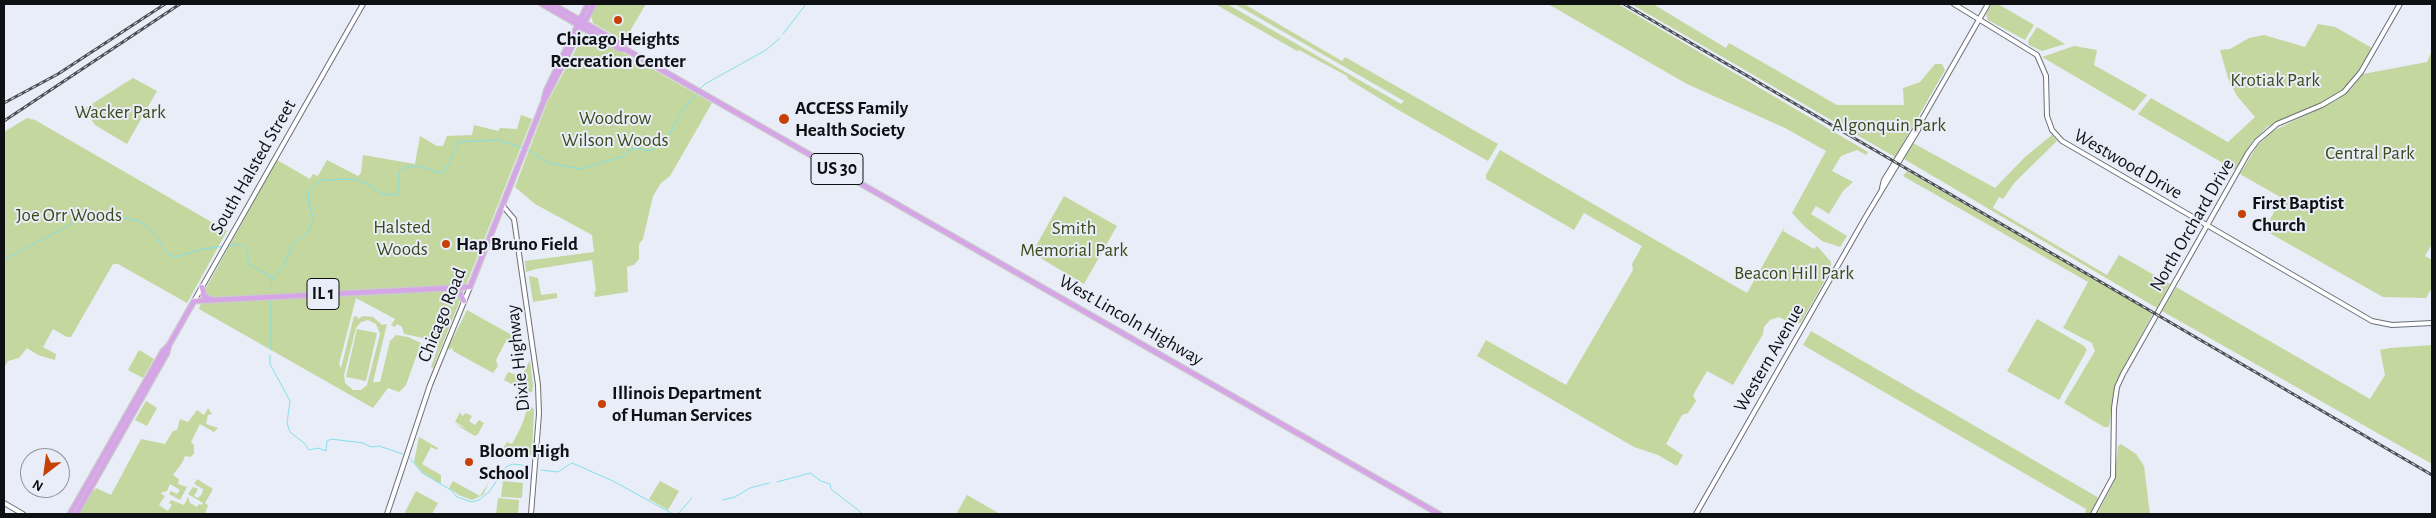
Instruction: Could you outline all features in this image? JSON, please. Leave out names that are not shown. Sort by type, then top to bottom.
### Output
[{"type":"main road","name":"US 30","points":[[542,4],[582,24]]},
{"type":"main road","name":"US 30","points":[[552,4],[582,24]]},
{"type":"main road","name":"Chicago Road","points":[[582,24],[588,4]]},
{"type":"main road","name":"Chicago Road","points":[[470,287],[528,138],[544,103],[546,91],[594,4]]},
{"type":"main road","name":"West Lincoln Highway","points":[[582,24],[620,49],[625,49],[697,88],[1439,514]]},
{"type":"main road","points":[[202,287],[204,296],[213,300]]},
{"type":"main road","name":"IL 1","points":[[194,301],[470,287]]},
{"type":"main road","points":[[453,288],[459,292],[464,301]]},
{"type":"main road","name":"South Halsted Street","points":[[70,514],[163,351],[169,345],[194,301]]},
{"type":"main road","name":"South Halsted Street","points":[[76,514],[167,353],[169,345]]},
{"type":"street","name":"South Halsted Street","points":[[194,301],[363,4]]},
{"type":"street","name":"Westwood Drive","points":[[1954,4],[2037,55],[2046,76],[2047,116],[2056,137],[2372,321],[2392,325],[2432,323]]},
{"type":"street","name":"Western Avenue","points":[[1696,514],[1882,190],[1884,180],[1914,128],[1921,121],[1988,4]]},
{"type":"street","name":"North Orchard Drive","points":[[2094,514],[2113,477],[2114,408],[2117,387],[2257,141],[2277,124],[2322,106],[2344,92],[2361,72],[2400,4]]},
{"type":"street","name":"Dixie Highway","points":[[502,205],[514,219],[538,384],[539,411],[531,514]]},
{"type":"street","name":"Chicago Road","points":[[387,514],[430,385],[470,287]]},
{"type":"street","points":[[4,504],[23,514]]},
{"type":"green space","points":[[596,4],[646,4],[624,41],[593,23],[591,16]]},
{"type":"green space","points":[[1215,4],[1227,4],[1401,104],[1404,101],[1235,4],[1244,4],[1342,61],[1345,57],[1498,144],[1488,161],[1400,111],[1348,79],[1347,76],[1299,50],[1297,51]]},
{"type":"green space","points":[[1548,4],[1618,4],[1868,152],[1866,155],[1857,150],[1841,156],[1832,171],[1853,182],[1843,191],[1829,214],[1816,206],[1811,214],[1847,236],[1840,247],[1822,241],[1792,213],[1826,151],[1785,128],[1687,84]]},
{"type":"green space","name":"Algonquin Park","points":[[1631,4],[1653,4],[1726,48],[1729,43],[1837,105],[1904,105],[1903,88],[1920,82],[1935,64],[1942,64],[1945,70],[1895,157]]},
{"type":"green space","points":[[1992,4],[1998,4],[2034,25],[2025,40],[1988,20],[1986,14]]},
{"type":"green space","name":"Krotiak Park","points":[[2318,24],[2335,27],[2372,48],[2356,75],[2345,88],[2333,97],[2267,127],[2252,142],[2235,170],[2138,114],[2151,98],[2228,142],[2255,117],[2237,96],[2228,78],[2220,50],[2230,49],[2249,38],[2264,35],[2305,47]]},
{"type":"green space","points":[[2037,27],[2065,44],[2042,51],[2029,45],[2028,41]]},
{"type":"green space","name":"Woodrow Wilson Woods","points":[[585,33],[589,33],[712,103],[670,176],[661,183],[653,196],[643,239],[639,244],[639,259],[634,265],[627,267],[628,292],[595,297],[592,260],[526,272],[525,261],[594,252],[592,235],[535,204],[515,187],[547,103]]},
{"type":"green space","points":[[2074,46],[2097,50],[2094,65],[2147,95],[2134,111],[2042,57]]},
{"type":"green space","name":"Central Park","points":[[2432,51],[2432,244],[2425,256],[2432,260],[2432,288],[2426,298],[2383,297],[2264,230],[2282,198],[2240,174],[2257,146],[2273,131],[2337,100],[2351,89],[2363,74],[2427,62]]},
{"type":"green space","name":"Wacker Park","points":[[133,78],[157,91],[127,144],[95,125],[84,109]]},
{"type":"green space","name":"Halsted Woods","points":[[521,115],[532,119],[433,368],[431,367],[438,347],[423,338],[404,334],[402,327],[397,324],[395,327],[391,325],[395,319],[356,298],[339,364],[341,368],[354,316],[358,317],[358,319],[363,316],[373,317],[382,325],[387,324],[373,382],[380,382],[390,341],[396,335],[408,337],[421,343],[406,385],[399,392],[388,388],[373,408],[199,309],[206,288],[277,160],[310,179],[313,174],[318,176],[327,160],[358,176],[361,173],[363,155],[415,164],[420,136],[437,146],[443,146],[447,136],[472,135],[474,125],[498,131],[500,128],[517,129]],"holes":[[[368,320],[376,324],[380,334],[367,385],[361,390],[353,390],[345,383],[344,375],[356,328],[361,322]]]},
{"type":"green space","name":"Joe Orr Woods","points":[[27,118],[35,120],[227,231],[187,303],[118,264],[113,264],[71,337],[67,337],[53,329],[43,347],[56,354],[55,360],[38,355],[27,348],[19,358],[8,361],[4,368],[4,132]]},
{"type":"green space","points":[[2052,135],[2057,141],[2015,182],[2003,199],[1999,197],[1993,208],[2107,275],[2119,255],[2170,284],[2157,308],[1904,159],[1913,143],[1995,188],[2025,157]]},
{"type":"green space","name":"Beacon Hill Park","points":[[1500,150],[1747,293],[1785,226],[1783,231],[1814,249],[1817,246],[1831,262],[1831,270],[1800,324],[1791,319],[1789,322],[1779,317],[1770,320],[1764,327],[1763,334],[1733,385],[1707,371],[1693,395],[1696,401],[1688,413],[1682,415],[1666,444],[1683,455],[1677,466],[1658,455],[1634,447],[1477,356],[1486,340],[1566,385],[1633,270],[1632,264],[1642,246],[1584,213],[1574,230],[1486,179],[1486,175]]},
{"type":"green space","points":[[1907,171],[2153,313],[2115,384],[2109,427],[2104,427],[2064,403],[2095,351],[2092,343],[2063,328],[2088,282],[1903,176]]},
{"type":"green space","name":"Smith Memorial Park","points":[[1064,196],[1117,226],[1084,284],[1032,253]]},
{"type":"green space","points":[[529,276],[538,278],[541,295],[557,293],[557,298],[533,302]]},
{"type":"green space","points":[[2176,287],[2370,399],[2385,375],[2380,350],[2432,345],[2432,464],[2162,311]]},
{"type":"green space","points":[[467,310],[521,340],[518,348],[513,346],[516,341],[507,339],[496,360],[498,366],[493,373],[453,351],[452,347],[450,350],[448,348]]},
{"type":"green space","points":[[2037,319],[2084,346],[2087,350],[2059,400],[2007,371]]},
{"type":"green space","points":[[357,329],[377,333],[366,381],[346,377]]},
{"type":"green space","points":[[1811,331],[2099,498],[2091,514],[2085,514],[2086,509],[1803,345]]},
{"type":"green space","points":[[139,350],[154,359],[143,378],[128,370]]},
{"type":"green space","points":[[530,360],[533,386],[532,392],[528,393],[504,380],[508,372],[521,377]]},
{"type":"green space","points":[[146,401],[157,408],[147,426],[135,420]]},
{"type":"green space","points":[[526,404],[534,409],[532,455],[506,454],[502,450],[507,442],[512,444],[521,427],[527,410],[524,408]]},
{"type":"green space","points":[[208,408],[212,414],[208,415],[206,424],[218,428],[214,432],[200,424],[191,442],[194,445],[194,453],[191,457],[185,456],[173,475],[179,479],[178,484],[187,487],[185,491],[180,500],[169,494],[171,491],[177,494],[180,490],[170,484],[167,491],[160,493],[165,496],[159,505],[168,511],[172,505],[169,503],[171,500],[184,505],[188,497],[190,503],[197,507],[199,504],[202,505],[203,503],[188,494],[193,487],[198,489],[194,496],[198,498],[202,494],[203,489],[194,484],[197,479],[213,489],[205,503],[208,505],[205,514],[79,514],[92,490],[94,491],[96,488],[111,495],[141,439],[165,444],[173,431],[177,430],[180,419],[188,422],[197,410],[204,415]]},
{"type":"green space","points":[[460,412],[462,416],[466,413],[472,416],[469,421],[475,425],[479,420],[484,423],[478,434],[475,436],[455,424],[468,429],[455,422]]},
{"type":"green space","points":[[419,437],[438,448],[437,450],[431,447],[422,464],[441,475],[441,484],[422,472],[414,462]]},
{"type":"green space","points":[[2121,444],[2136,454],[2144,466],[2150,514],[2097,514],[2114,482],[2118,446]]},
{"type":"green space","points":[[453,481],[480,496],[489,482],[483,495],[472,500],[459,495],[449,488]]},
{"type":"green space","points":[[503,481],[523,483],[522,498],[501,497]]},
{"type":"green space","points":[[660,481],[679,491],[668,510],[649,499]]},
{"type":"green space","points":[[416,491],[438,503],[432,514],[404,514]]},
{"type":"green space","points":[[967,495],[1000,514],[956,514]]},
{"type":"green space","points":[[498,498],[519,500],[518,514],[496,514]]},
{"type":"waterway","points":[[783,34],[806,4]]},
{"type":"waterway","points":[[700,89],[705,84],[766,50],[780,38]]},
{"type":"waterway","points":[[527,149],[549,163],[580,169],[624,156],[628,151],[636,148],[651,151],[666,141],[680,114],[698,92]]},
{"type":"waterway","points":[[272,279],[284,265],[293,244],[307,233],[314,220],[308,200],[309,192],[315,184],[322,180],[355,179],[366,183],[382,194],[396,195],[399,188],[399,171],[406,167],[420,166],[439,173],[445,171],[459,142],[497,140],[523,148]]},
{"type":"waterway","points":[[4,260],[90,214],[103,213],[139,221],[155,234]]},
{"type":"waterway","points":[[156,237],[168,254],[175,257],[203,249],[242,244],[248,251],[248,264],[269,275],[272,279],[271,289]]},
{"type":"waterway","points":[[271,300],[271,350]]},
{"type":"waterway","points":[[270,355],[270,364],[290,401],[287,423],[290,432],[304,443],[309,450],[318,448],[326,451],[327,441],[331,439],[363,443],[371,447],[379,446],[403,454]]},
{"type":"waterway","points":[[410,458],[422,473],[451,490],[457,497],[472,502],[479,500],[489,492],[506,467],[513,464],[530,466]]},
{"type":"waterway","points":[[541,470],[558,472],[572,463],[613,481],[673,514]]},
{"type":"waterway","points":[[777,482],[810,473],[821,481],[830,484],[831,489],[863,514]]},
{"type":"waterway","points":[[723,500],[735,497],[750,488],[769,483]]},
{"type":"waterway","points":[[678,514],[692,498]]},
{"type":"railway","points":[[4,103],[58,74],[165,4]]},
{"type":"railway","points":[[4,121],[180,4]]},
{"type":"railway","points":[[1624,4],[2432,475]]},
{"type":"place","name":"Chicago Heights Recreation Center","points":[[618,20]]},
{"type":"place","name":"ACCESS Family Health Society","points":[[784,119]]},
{"type":"place","name":"First Baptist Church","points":[[2242,214]]},
{"type":"place","name":"Hap Bruno Field","points":[[446,244]]},
{"type":"place","name":"Illinois Department of Human Services","points":[[602,404]]},
{"type":"place","name":"Bloom High School","points":[[469,462]]}]
